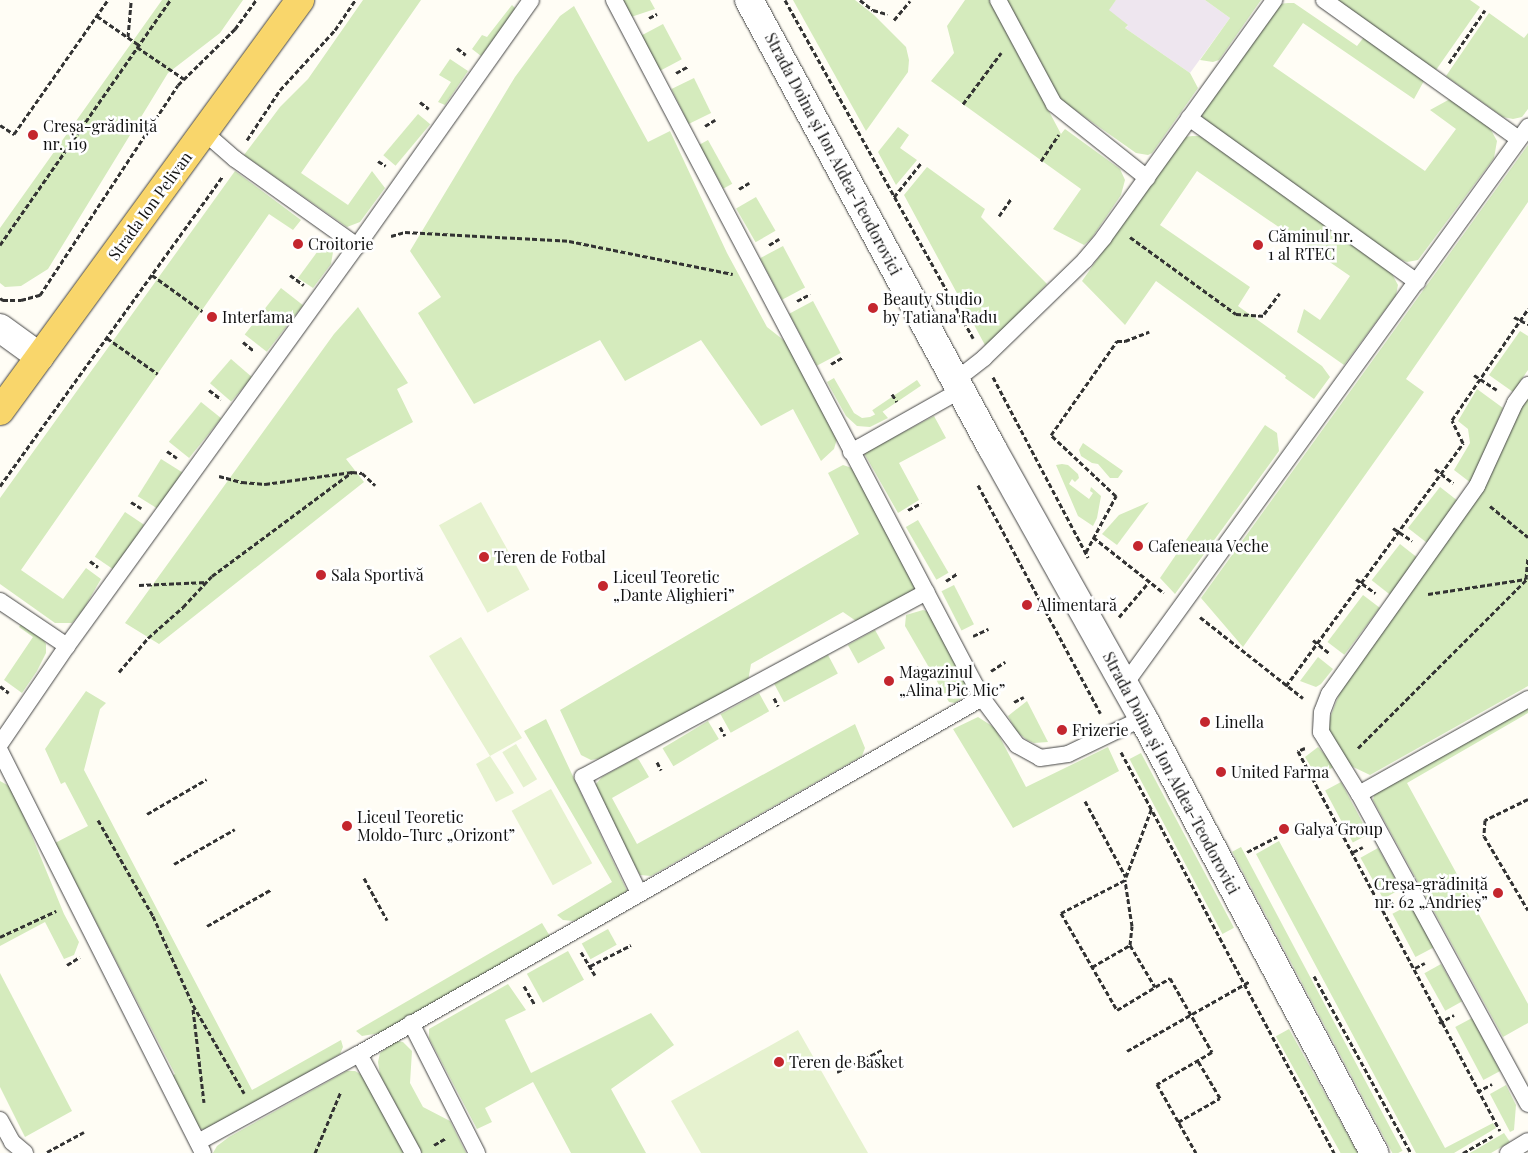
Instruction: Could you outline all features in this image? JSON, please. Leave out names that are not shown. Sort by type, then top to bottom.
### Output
[{"type":"main road","name":"Strada Ion Pelivan","points":[[0,411],[300,0]]},
{"type":"street","name":"Strada Doina și Ion Aldea-Teodorovici","points":[[749,0],[958,385],[1143,718],[1374,1153]]},
{"type":"street","points":[[0,328],[40,357]]},
{"type":"lane","points":[[0,744],[67,646],[357,246],[532,0]]},
{"type":"lane","points":[[614,0],[982,698],[1017,745],[1040,758],[1068,754],[1143,718]]},
{"type":"lane","points":[[998,0],[1054,104],[1147,178]]},
{"type":"lane","points":[[851,452],[958,385],[1073,271],[1114,224],[1274,0]]},
{"type":"lane","points":[[1124,684],[1524,133],[1437,80],[1324,0]]},
{"type":"lane","points":[[1190,118],[1417,282]]},
{"type":"lane","points":[[204,132],[235,159],[357,246]]},
{"type":"lane","points":[[1528,385],[1515,403],[1477,486],[1329,694],[1322,712],[1321,732],[1359,794],[1528,1104]]},
{"type":"lane","points":[[639,893],[583,777],[926,592]]},
{"type":"lane","points":[[0,600],[67,646]]},
{"type":"lane","points":[[0,751],[200,1148],[254,1111],[359,1054],[982,698]]},
{"type":"lane","points":[[1359,794],[1528,700]]},
{"type":"lane","points":[[411,1024],[477,1153]]},
{"type":"lane","points":[[359,1054],[419,1151]]},
{"type":"lane","points":[[0,1120],[12,1142],[25,1153]]},
{"type":"path","points":[[0,125],[14,134],[108,0]]},
{"type":"path","points":[[128,38],[131,0]]},
{"type":"path","points":[[0,244],[170,0]]},
{"type":"path","points":[[0,298],[4,300],[21,300],[40,295],[178,85],[235,29],[256,0]]},
{"type":"path","points":[[0,486],[235,159],[280,90],[335,30],[356,0]]},
{"type":"path","points":[[860,0],[873,10],[887,14]]},
{"type":"path","points":[[894,20],[910,1]]},
{"type":"path","points":[[1437,80],[1485,10]]},
{"type":"path","points":[[97,16],[184,78]]},
{"type":"path","points":[[963,104],[1016,32]]},
{"type":"path","points":[[1041,160],[1071,117]]},
{"type":"path","points":[[894,197],[921,163]]},
{"type":"path","points":[[999,216],[1011,200]]},
{"type":"path","points":[[1114,224],[1236,314],[1265,315],[1280,293]]},
{"type":"path","points":[[357,246],[405,232],[569,241],[726,271],[765,288]]},
{"type":"path","points":[[152,275],[202,311]]},
{"type":"path","points":[[1286,686],[1463,443],[1452,420],[1528,309]]},
{"type":"path","points":[[1514,317],[1528,324]]},
{"type":"path","points":[[1085,552],[1116,496],[1051,435],[1117,341],[1126,341],[1149,332]]},
{"type":"path","points":[[107,338],[158,374]]},
{"type":"path","points":[[1474,375],[1480,379]]},
{"type":"path","points":[[1435,469],[1441,473]]},
{"type":"path","points":[[194,470],[242,482],[265,484],[352,472],[362,473],[375,485]]},
{"type":"path","points":[[119,672],[148,638],[183,607],[207,582],[352,472]]},
{"type":"path","points":[[977,483],[1334,1153]]},
{"type":"path","points":[[1470,496],[1482,499],[1528,537]]},
{"type":"path","points":[[1393,528],[1398,532]]},
{"type":"path","points":[[1093,537],[1148,583],[1183,603],[1286,686],[1322,712]]},
{"type":"path","points":[[1342,765],[1527,578],[1528,557]]},
{"type":"path","points":[[1356,578],[1361,583]]},
{"type":"path","points":[[1396,599],[1527,578]]},
{"type":"path","points":[[115,580],[144,586],[207,582]]},
{"type":"path","points":[[1119,617],[1148,583]]},
{"type":"path","points":[[1033,600],[1038,598]]},
{"type":"path","points":[[1313,640],[1317,643]]},
{"type":"path","points":[[903,674],[919,667]]},
{"type":"path","points":[[1324,737],[1298,751],[1501,1130],[1462,1153]]},
{"type":"path","points":[[147,814],[207,779]]},
{"type":"path","points":[[1528,799],[1486,820],[1484,836],[1528,910]]},
{"type":"path","points":[[1085,801],[1125,878],[1132,926],[1130,945],[1155,987]]},
{"type":"path","points":[[1151,809],[1125,878],[1062,913],[1117,1010],[1170,978],[1212,1052],[1156,1084],[1196,1153]]},
{"type":"path","points":[[98,820],[153,916],[193,1005],[254,1111]]},
{"type":"path","points":[[174,864],[235,829]]},
{"type":"path","points":[[1247,852],[1277,837]]},
{"type":"path","points":[[364,878],[386,920]]},
{"type":"path","points":[[207,926],[270,890]]},
{"type":"path","points":[[0,937],[76,902]]},
{"type":"path","points":[[590,966],[631,945]]},
{"type":"path","points":[[1092,967],[1130,945]]},
{"type":"path","points":[[579,950],[595,975]]},
{"type":"path","points":[[1127,1051],[1275,967]]},
{"type":"path","points":[[521,982],[535,1005]]},
{"type":"path","points":[[193,1005],[204,1106],[200,1148]]},
{"type":"path","points":[[837,1072],[882,1050]]},
{"type":"path","points":[[315,1153],[339,1095],[359,1054]]},
{"type":"path","points":[[1178,1122],[1220,1098],[1198,1060]]},
{"type":"path","points":[[419,1151],[464,1129]]},
{"type":"path","points":[[46,1153],[84,1132]]},
{"type":"shaded area","points":[[1116,0],[1205,0],[1230,18],[1190,73],[1125,28],[1128,26],[1108,10]]},
{"type":"green space","points":[[162,0],[243,0],[220,33],[168,73],[48,269],[21,286],[5,287],[0,283],[0,228]]},
{"type":"green space","points":[[363,0],[421,0],[301,173],[348,205],[372,171],[385,188],[360,222],[347,227],[244,155],[280,107],[308,79]]},
{"type":"green space","points":[[623,0],[650,0],[655,9],[631,17]]},
{"type":"green space","points":[[793,0],[855,0],[874,15],[906,47],[909,60],[908,72],[866,131]]},
{"type":"green space","points":[[965,0],[993,0],[1016,49],[1061,134],[1065,129],[1120,169],[1125,180],[1121,195],[1091,239],[1084,245],[1053,229],[1081,189],[931,81],[954,53],[947,26]]},
{"type":"green space","points":[[1006,0],[1116,0],[1109,10],[1128,25],[1125,28],[1190,73],[1198,88],[1152,153],[1148,155],[1136,153],[1058,98]]},
{"type":"green space","points":[[1205,0],[1261,0],[1219,60],[1213,62],[1200,60],[1230,18]]},
{"type":"green space","points":[[1337,0],[1470,0],[1480,7],[1436,70]]},
{"type":"green space","points":[[1294,3],[1357,46],[1364,37],[1425,79],[1414,99],[1303,23],[1273,66],[1425,171],[1456,129],[1430,110],[1450,99],[1490,128],[1497,141],[1494,158],[1418,260],[1407,262],[1397,258],[1206,123],[1202,116],[1204,108],[1279,4]]},
{"type":"green space","points":[[512,5],[516,9],[481,56],[472,49],[482,35],[487,37]]},
{"type":"green space","points":[[574,6],[648,142],[670,131],[727,253],[767,327],[791,346],[837,439],[834,449],[821,461],[793,409],[761,426],[701,340],[625,381],[600,340],[474,404],[418,313],[441,297],[410,251],[515,77],[560,16]]},
{"type":"green space","points":[[1489,13],[1524,38],[1528,33],[1528,109],[1522,117],[1513,119],[1503,117],[1446,76]]},
{"type":"green space","points":[[663,24],[682,59],[660,71],[641,36]]},
{"type":"green space","points":[[450,59],[468,71],[445,105],[438,102],[451,82],[439,75]]},
{"type":"green space","points":[[694,78],[711,113],[689,124],[672,89]]},
{"type":"green space","points":[[418,114],[430,124],[396,166],[383,155]]},
{"type":"green space","points":[[898,127],[909,135],[900,148],[917,160],[896,185],[878,152]]},
{"type":"green space","points":[[1200,136],[1378,261],[1391,272],[1398,285],[1396,295],[1344,365],[1297,332],[1304,309],[1320,320],[1350,276],[1197,171],[1160,225],[1250,287],[1238,306],[1322,366],[1330,377],[1314,399],[1285,378],[1286,376],[1156,281],[1125,325],[1082,281],[1179,143],[1185,137]]},
{"type":"green space","points":[[708,140],[732,184],[723,189],[699,145]]},
{"type":"green space","points":[[1528,145],[1528,202],[1406,379],[1424,392],[1243,647],[1201,598]]},
{"type":"green space","points":[[927,167],[985,209],[981,217],[1047,284],[986,347],[904,195]]},
{"type":"green space","points":[[235,171],[301,220],[293,230],[269,214],[21,570],[63,599],[86,568],[101,579],[83,610],[72,623],[55,623],[0,584],[0,498]]},
{"type":"green space","points":[[756,197],[776,231],[756,242],[736,208]]},
{"type":"green space","points":[[323,244],[333,252],[331,264],[313,288],[298,278]]},
{"type":"green space","points":[[783,246],[805,287],[782,300],[760,258]]},
{"type":"green space","points":[[281,288],[303,305],[267,352],[245,334]]},
{"type":"green space","points":[[813,301],[841,353],[817,366],[789,314]]},
{"type":"green space","points":[[358,307],[408,383],[397,389],[413,422],[346,459],[364,482],[159,644],[125,623],[334,334]]},
{"type":"green space","points":[[1520,331],[1528,336],[1528,370],[1513,392],[1489,375]]},
{"type":"green space","points":[[231,359],[252,377],[231,402],[210,383]]},
{"type":"green space","points":[[834,378],[854,413],[862,418],[870,417],[882,411],[888,418],[870,427],[857,426],[846,416],[827,382]]},
{"type":"green space","points":[[917,380],[921,386],[876,416],[872,410]]},
{"type":"green space","points":[[1477,389],[1503,408],[1471,483],[1454,470],[1470,443],[1468,429],[1458,421]]},
{"type":"green space","points":[[1528,394],[1528,686],[1370,775],[1349,765],[1330,738],[1328,723],[1344,682]]},
{"type":"green space","points":[[201,402],[221,418],[189,458],[169,442]]},
{"type":"green space","points":[[934,416],[946,438],[899,463],[919,500],[898,513],[864,453]]},
{"type":"green space","points":[[1265,425],[1277,433],[1279,451],[1175,594],[1160,578]]},
{"type":"green space","points":[[1083,443],[1123,471],[1118,478],[1110,478],[1098,464],[1092,463],[1081,456],[1079,450]]},
{"type":"green space","points":[[161,459],[182,472],[159,510],[138,496]]},
{"type":"green space","points":[[843,465],[855,469],[905,561],[916,590],[856,621],[843,612],[751,664],[748,681],[608,757],[591,760],[581,755],[560,710],[859,534],[828,473]]},
{"type":"green space","points":[[1056,465],[1068,465],[1078,474],[1079,478],[1075,482],[1072,479],[1069,484],[1089,499],[1093,493],[1090,491],[1091,487],[1101,496],[1097,518],[1093,526],[1078,516]]},
{"type":"green space","points":[[1440,487],[1459,502],[1427,543],[1408,528]]},
{"type":"green space","name":"Teren de Fotbal","points":[[481,502],[529,589],[487,613],[439,525]]},
{"type":"green space","points":[[1149,502],[1117,545],[1102,534],[1119,515]]},
{"type":"green space","points":[[125,512],[144,525],[114,570],[95,557]]},
{"type":"green space","points":[[918,520],[948,573],[936,580],[906,527]]},
{"type":"green space","points":[[1400,544],[1418,558],[1390,594],[1372,580]]},
{"type":"green space","points":[[954,585],[974,624],[962,631],[942,591]]},
{"type":"green space","points":[[1363,595],[1380,608],[1344,655],[1327,642]]},
{"type":"green space","points":[[923,610],[932,613],[969,680],[965,696],[955,703],[949,702],[905,626],[906,615]]},
{"type":"green space","points":[[23,621],[39,632],[46,644],[46,653],[37,671],[22,693],[4,680],[33,637],[19,627]]},
{"type":"green space","points":[[875,630],[885,648],[858,663],[848,645]]},
{"type":"green space","points":[[461,637],[522,738],[490,756],[429,656]]},
{"type":"green space","points":[[828,655],[838,674],[784,702],[774,684]]},
{"type":"green space","points":[[1318,657],[1333,669],[1321,684],[1316,687],[1300,681]]},
{"type":"green space","points":[[86,691],[106,703],[100,709],[84,770],[252,1090],[341,1040],[343,1047],[340,1054],[208,1131],[195,1127],[170,1077],[175,1074],[55,843],[88,826],[65,782],[61,784],[45,749]]},
{"type":"green space","points":[[759,693],[769,711],[731,733],[721,714]]},
{"type":"green space","points":[[1027,701],[1048,742],[1034,743],[1027,740],[1017,732],[1008,716]]},
{"type":"green space","points":[[1528,704],[1528,713],[1407,783],[1528,1004],[1528,1023],[1503,1037],[1373,800],[1375,791]]},
{"type":"green space","points":[[978,717],[995,728],[1026,787],[1108,747],[1119,771],[1013,828],[953,729]]},
{"type":"green space","points":[[546,719],[627,891],[585,917],[573,921],[563,920],[557,915],[612,882],[524,731]]},
{"type":"green space","points":[[708,721],[719,739],[673,766],[663,748]]},
{"type":"green space","points":[[855,724],[865,748],[862,756],[651,876],[640,875],[597,798],[595,785],[602,777],[636,758],[639,760],[649,777],[612,798],[637,844]]},
{"type":"green space","points":[[516,744],[537,779],[523,787],[502,752]]},
{"type":"green space","points":[[1318,747],[1335,766],[1317,777],[1305,757]]},
{"type":"green space","points":[[1141,753],[1234,928],[1222,934],[1130,759]]},
{"type":"green space","points":[[490,756],[514,793],[496,802],[476,764]]},
{"type":"green space","points":[[0,781],[9,786],[16,797],[64,914],[79,942],[74,955],[64,959],[45,922],[0,946]]},
{"type":"green space","points":[[1341,782],[1369,834],[1353,843],[1325,790]]},
{"type":"green space","points":[[551,789],[592,863],[553,885],[512,811]]},
{"type":"green space","points":[[1279,841],[1445,1148],[1493,1123],[1496,1128],[1454,1153],[1416,1153],[1256,854]]},
{"type":"green space","points":[[1241,847],[1402,1151],[1392,1153],[1232,852]]},
{"type":"green space","points":[[1378,848],[1401,889],[1383,899],[1361,858]]},
{"type":"green space","points":[[1411,904],[1434,947],[1415,957],[1392,914]]},
{"type":"green space","points":[[542,923],[551,938],[380,1033],[362,1036],[356,1031]]},
{"type":"green space","points":[[608,929],[617,945],[590,959],[582,944]]},
{"type":"green space","points":[[568,951],[584,980],[543,1003],[527,974]]},
{"type":"green space","points":[[1441,964],[1462,1002],[1445,1011],[1424,973]]},
{"type":"green space","points":[[0,973],[72,1111],[25,1137],[0,1087]]},
{"type":"green space","points":[[508,984],[526,1010],[505,1020],[531,1073],[651,1013],[674,1045],[611,1089],[646,1153],[571,1153],[533,1082],[485,1108],[492,1122],[477,1129],[429,1038],[429,1029]]},
{"type":"green space","points":[[1472,1018],[1500,1071],[1483,1080],[1455,1027]]},
{"type":"green space","points":[[1289,1029],[1358,1153],[1341,1153],[1276,1036]]},
{"type":"green space","name":"Teren de Basket","points":[[798,1030],[868,1153],[701,1153],[671,1101]]},
{"type":"green space","points":[[396,1041],[403,1042],[412,1051],[410,1083],[423,1107],[450,1121],[466,1153],[422,1153],[380,1075],[378,1062],[380,1053]]},
{"type":"green space","points":[[347,1071],[355,1071],[362,1075],[404,1153],[213,1153],[217,1146],[229,1137]]},
{"type":"green space","points":[[1506,1085],[1516,1105],[1514,1130],[1510,1132],[1490,1094]]},
{"type":"green space","points":[[1504,1133],[1510,1142],[1491,1153],[1470,1153]]},
{"type":"place","name":"Creșa-grădiniță nr. 119","points":[[33,135]]},
{"type":"place","name":"Croitorie","points":[[298,244]]},
{"type":"place","name":"Căminul nr. 1 al RTEC","points":[[1258,245]]},
{"type":"place","name":"Beauty Studio by Tatiana Radu","points":[[873,308]]},
{"type":"place","name":"Interfama","points":[[212,317]]},
{"type":"place","name":"Cafeneaua Veche","points":[[1138,546]]},
{"type":"place","name":"Teren de Fotbal","points":[[484,557]]},
{"type":"place","name":"Sala Sportivă","points":[[321,575]]},
{"type":"place","name":"Liceul Teoretic „Dante Alighieri”","points":[[603,586]]},
{"type":"place","name":"Alimentară","points":[[1027,605]]},
{"type":"place","name":"Magazinul „Alina Pic Mic”","points":[[889,681]]},
{"type":"place","name":"Linella","points":[[1205,722]]},
{"type":"place","name":"Frizerie","points":[[1062,730]]},
{"type":"place","name":"United Farma","points":[[1221,772]]},
{"type":"place","name":"Liceul Teoretic Moldo-Turc „Orizont”","points":[[347,826]]},
{"type":"place","name":"Galya Group","points":[[1284,829]]},
{"type":"place","name":"Creșa-grădiniță nr. 62 „Andrieș”","points":[[1498,893]]},
{"type":"place","name":"Teren de Basket","points":[[779,1062]]}]
